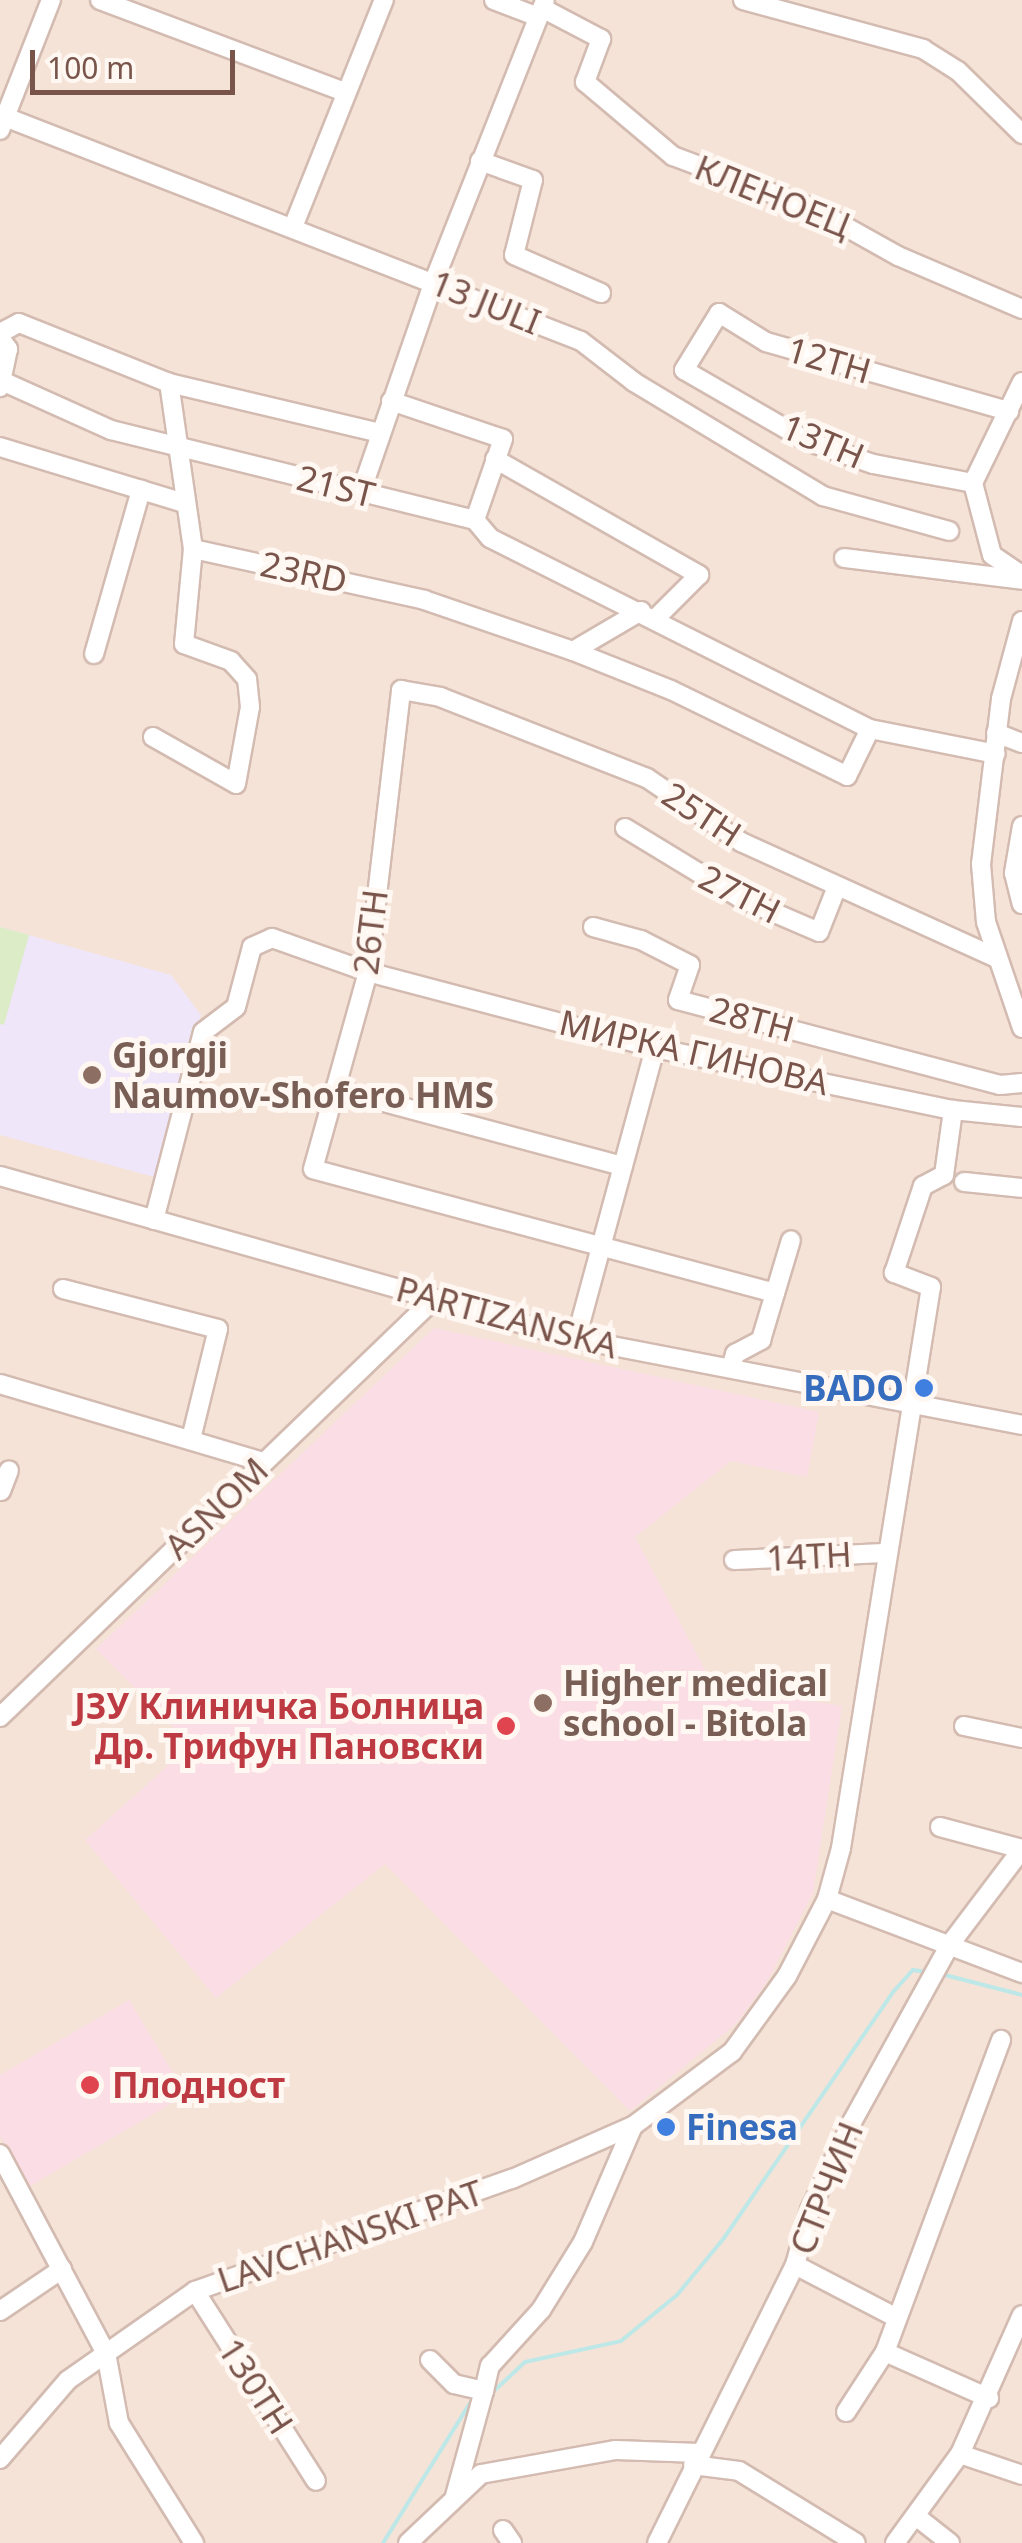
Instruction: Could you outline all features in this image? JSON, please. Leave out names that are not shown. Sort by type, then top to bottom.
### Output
[{"type":"street","points":[[2,120],[50,0]]},
{"type":"street","points":[[100,0],[345,92]]},
{"type":"street","points":[[293,226],[384,0]]},
{"type":"street","points":[[361,492],[434,281],[542,8],[494,0]]},
{"type":"street","points":[[743,0],[923,49],[958,71],[1022,134]]},
{"type":"street","name":"КЛЕНОЕЦ","points":[[542,8],[600,39],[586,82],[673,156],[814,209],[898,256],[1022,309]]},
{"type":"street","name":"13 JULI","points":[[2,120],[293,226],[581,341],[634,382],[823,496],[949,531]]},
{"type":"street","points":[[480,161],[533,180],[514,256],[602,293]]},
{"type":"street","name":"12TH","points":[[684,370],[719,313],[766,342],[1010,411]]},
{"type":"street","points":[[0,335],[19,323],[169,383],[380,434]]},
{"type":"street","name":"21ST","points":[[0,335],[8,349],[1,384],[111,430],[475,520],[490,538],[870,729],[996,754]]},
{"type":"street","name":"13TH","points":[[684,370],[807,441],[873,464],[972,483]]},
{"type":"street","points":[[1022,382],[972,483],[992,555],[1022,578]]},
{"type":"street","points":[[153,736],[236,784],[250,707],[247,679],[231,660],[184,644],[193,549],[169,383]]},
{"type":"street","points":[[391,401],[503,439],[475,520]]},
{"type":"street","points":[[0,447],[184,503]]},
{"type":"street","points":[[496,458],[700,575],[648,615],[573,652]]},
{"type":"street","points":[[94,654],[141,490]]},
{"type":"street","name":"23RD","points":[[193,549],[424,600],[671,690],[848,776],[870,729]]},
{"type":"street","points":[[844,558],[1022,578]]},
{"type":"street","points":[[1022,621],[996,733],[981,864],[996,957],[1022,1028]]},
{"type":"street","name":"25TH","points":[[401,690],[440,697],[647,778],[741,842],[836,889],[996,957]]},
{"type":"street","name":"26TH","points":[[401,690],[368,972],[312,1170],[602,1247]]},
{"type":"street","points":[[996,733],[1022,742]]},
{"type":"street","points":[[1022,826],[1014,873],[1022,904]]},
{"type":"street","name":"27TH","points":[[625,828],[740,898],[819,932],[836,889]]},
{"type":"street","name":"28TH","points":[[593,928],[640,940],[690,965],[678,1000],[1000,1085],[1022,1084]]},
{"type":"street","name":"МИРКА ГИНОВА","points":[[154,1220],[203,1032],[236,1007],[252,948],[272,938],[368,972],[654,1048],[953,1110],[1022,1117]]},
{"type":"street","points":[[576,1339],[654,1048]]},
{"type":"street","points":[[335,1089],[623,1166]]},
{"type":"street","points":[[912,1401],[931,1286],[894,1273],[923,1186],[944,1175],[953,1110]]},
{"type":"street","name":"PARTIZANSKA","points":[[0,1176],[576,1339],[1022,1425]]},
{"type":"street","points":[[964,1182],[1022,1188]]},
{"type":"street","points":[[731,1368],[735,1354],[761,1340],[791,1240]]},
{"type":"street","points":[[602,1247],[776,1293]]},
{"type":"street","points":[[63,1288],[218,1330],[191,1438]]},
{"type":"street","name":"ASNOM","points":[[0,1717],[434,1300]]},
{"type":"street","points":[[0,1384],[263,1462]]},
{"type":"street","name":"LAVCHANSKI PAT","points":[[0,2460],[68,2380],[195,2291],[512,2180],[634,2126],[732,2052],[787,1976],[827,1899],[841,1848],[884,1553],[912,1401]]},
{"type":"street","points":[[0,1492],[9,1470]]},
{"type":"street","name":"14TH","points":[[734,1560],[884,1553]]},
{"type":"street","points":[[964,1726],[1022,1738]]},
{"type":"street","points":[[940,1827],[1022,1849]]},
{"type":"street","name":"СТРЧИН","points":[[656,2543],[795,2265],[835,2157],[951,1943],[1022,1849]]},
{"type":"street","points":[[827,1899],[1022,1972]]},
{"type":"street","points":[[846,2412],[885,2352],[1002,2040]]},
{"type":"street","points":[[455,2496],[490,2366],[541,2310],[583,2242],[634,2126]]},
{"type":"street","points":[[0,2154],[106,2352],[119,2423],[194,2543]]},
{"type":"street","points":[[795,2265],[895,2317]]},
{"type":"street","points":[[0,2312],[62,2269]]},
{"type":"street","name":"130TH","points":[[195,2291],[316,2481]]},
{"type":"street","points":[[895,2543],[960,2454],[989,2398],[1022,2314]]},
{"type":"street","points":[[885,2352],[989,2398]]},
{"type":"street","points":[[430,2360],[454,2384],[484,2391]]},
{"type":"street","points":[[408,2543],[481,2474],[599,2453],[696,2459],[739,2470],[856,2543]]},
{"type":"street","points":[[960,2454],[1022,2475]]},
{"type":"street","points":[[917,2517],[950,2543]]},
{"type":"shaded area","points":[[0,0],[1022,0],[1022,2543],[0,2543]]},
{"type":"shaded area","name":"Gjorgji Naumov-Shofero HMS","points":[[0,927],[171,975],[201,1015],[158,1178],[0,1135]]},
{"type":"shaded area","name":"ЈЗУ Клиничка Болница Др. Трифун Пановски","points":[[434,1328],[819,1412],[807,1477],[731,1461],[635,1537],[713,1685],[842,1706],[813,1893],[768,1980],[736,2024],[630,2111],[385,1864],[216,1998],[85,1840],[191,1745],[96,1649]]},
{"type":"shaded area","name":"Плодност","points":[[129,2000],[186,2095],[30,2186],[0,2136],[0,2075]]},
{"type":"green space","points":[[0,927],[29,935],[4,1025],[0,1024]]},
{"type":"waterway","points":[[494,2391],[525,2362],[621,2341],[677,2295],[724,2238],[894,1991],[913,1970],[927,1972]]},
{"type":"waterway","points":[[941,1974],[1022,1995]]},
{"type":"waterway","points":[[383,2543],[470,2403]]},
{"type":"place","name":"Gjorgji Naumov-Shofero HMS","points":[[92,1075]]},
{"type":"place","name":"BADO","points":[[924,1388]]},
{"type":"place","name":"Higher medical school - Bitola","points":[[543,1703]]},
{"type":"place","name":"ЈЗУ Клиничка Болница Др. Трифун Пановски","points":[[506,1726]]},
{"type":"place","name":"Плодност","points":[[90,2085]]},
{"type":"place","name":"Finesa","points":[[666,2127]]}]
